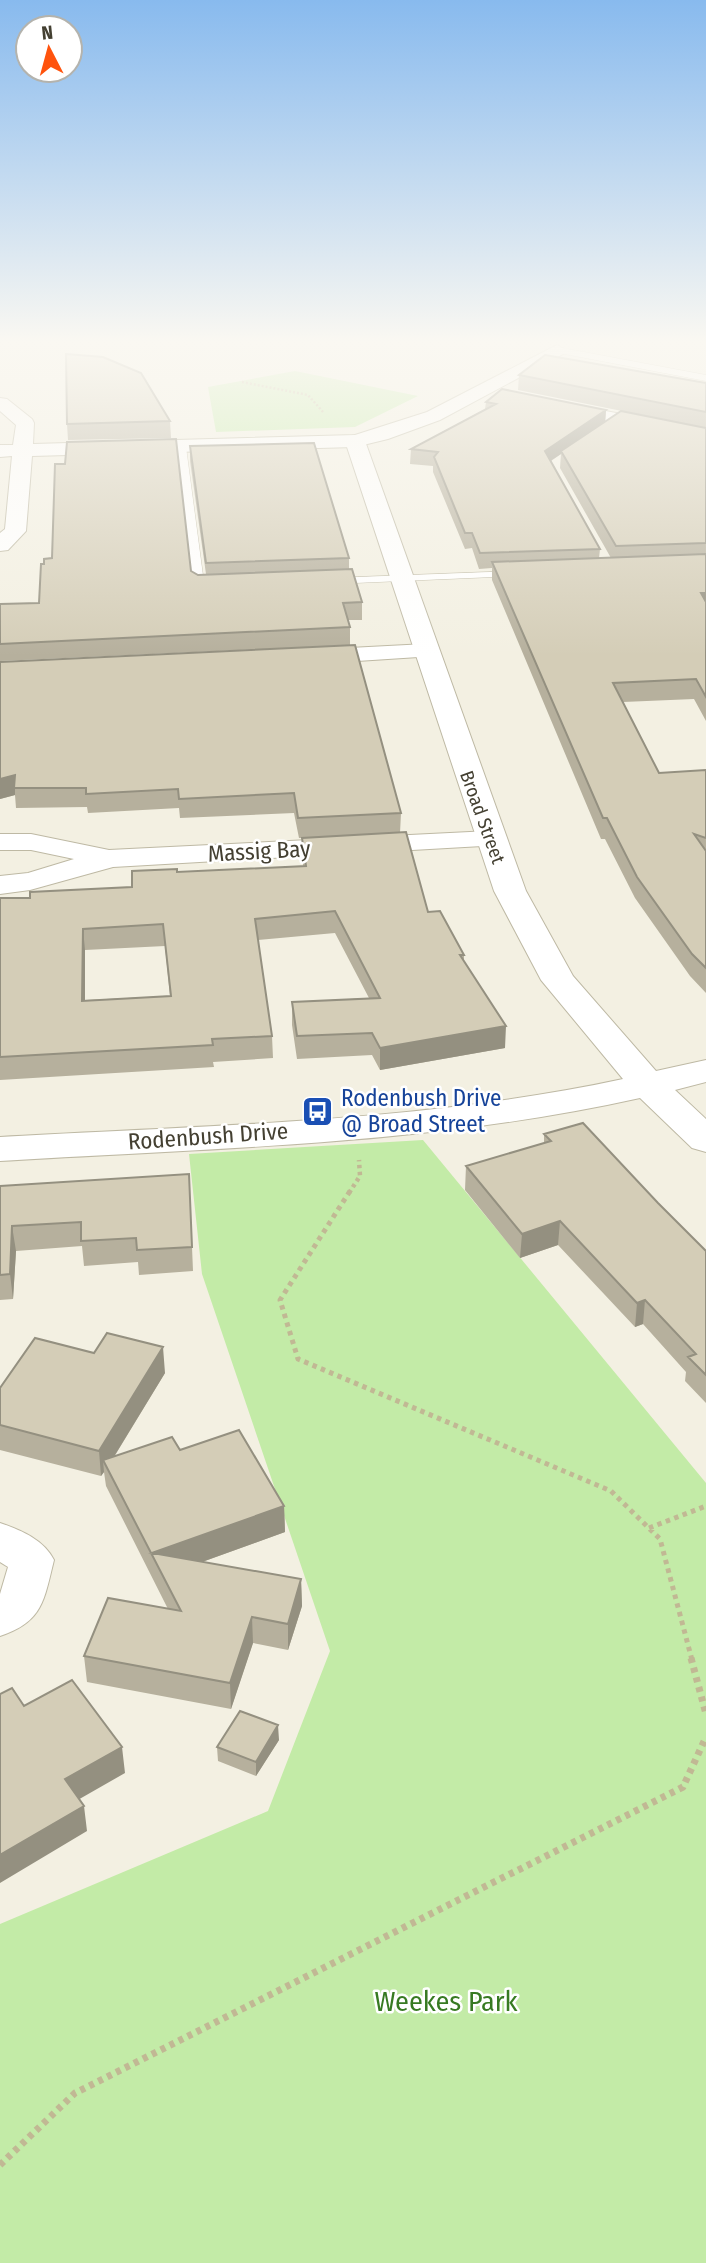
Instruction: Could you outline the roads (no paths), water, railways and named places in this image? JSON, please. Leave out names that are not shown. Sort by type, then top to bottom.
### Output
[{"type":"street","points":[[0,545],[15,531],[23,445]]},
{"type":"street","points":[[0,451],[260,445]]},
{"type":"street","name":"Broad Street","points":[[346,445],[403,578],[426,652],[510,891],[558,980],[648,1085],[706,1140]]},
{"type":"street","points":[[289,658],[426,652]]},
{"type":"street","name":"Massig Bay","points":[[0,885],[30,881],[111,858],[490,839]]},
{"type":"street","name":"Massig Bay","points":[[0,842],[24,841],[111,858]]},
{"type":"street","name":"Rodenbush Drive","points":[[0,1149],[355,1127],[513,1110],[648,1085],[706,1071]]},
{"type":"street","points":[[0,1540],[32,1560],[20,1604],[0,1618]]},
{"type":"lane","points":[[181,447],[199,586],[226,585]]},
{"type":"lane","points":[[322,581],[527,573]]},
{"type":"place","name":"Rodenbush Drive @ Broad Street","points":[[318,1111]]},
{"type":"park label","name":"Weekes Park","points":[[446,2001]]}]
